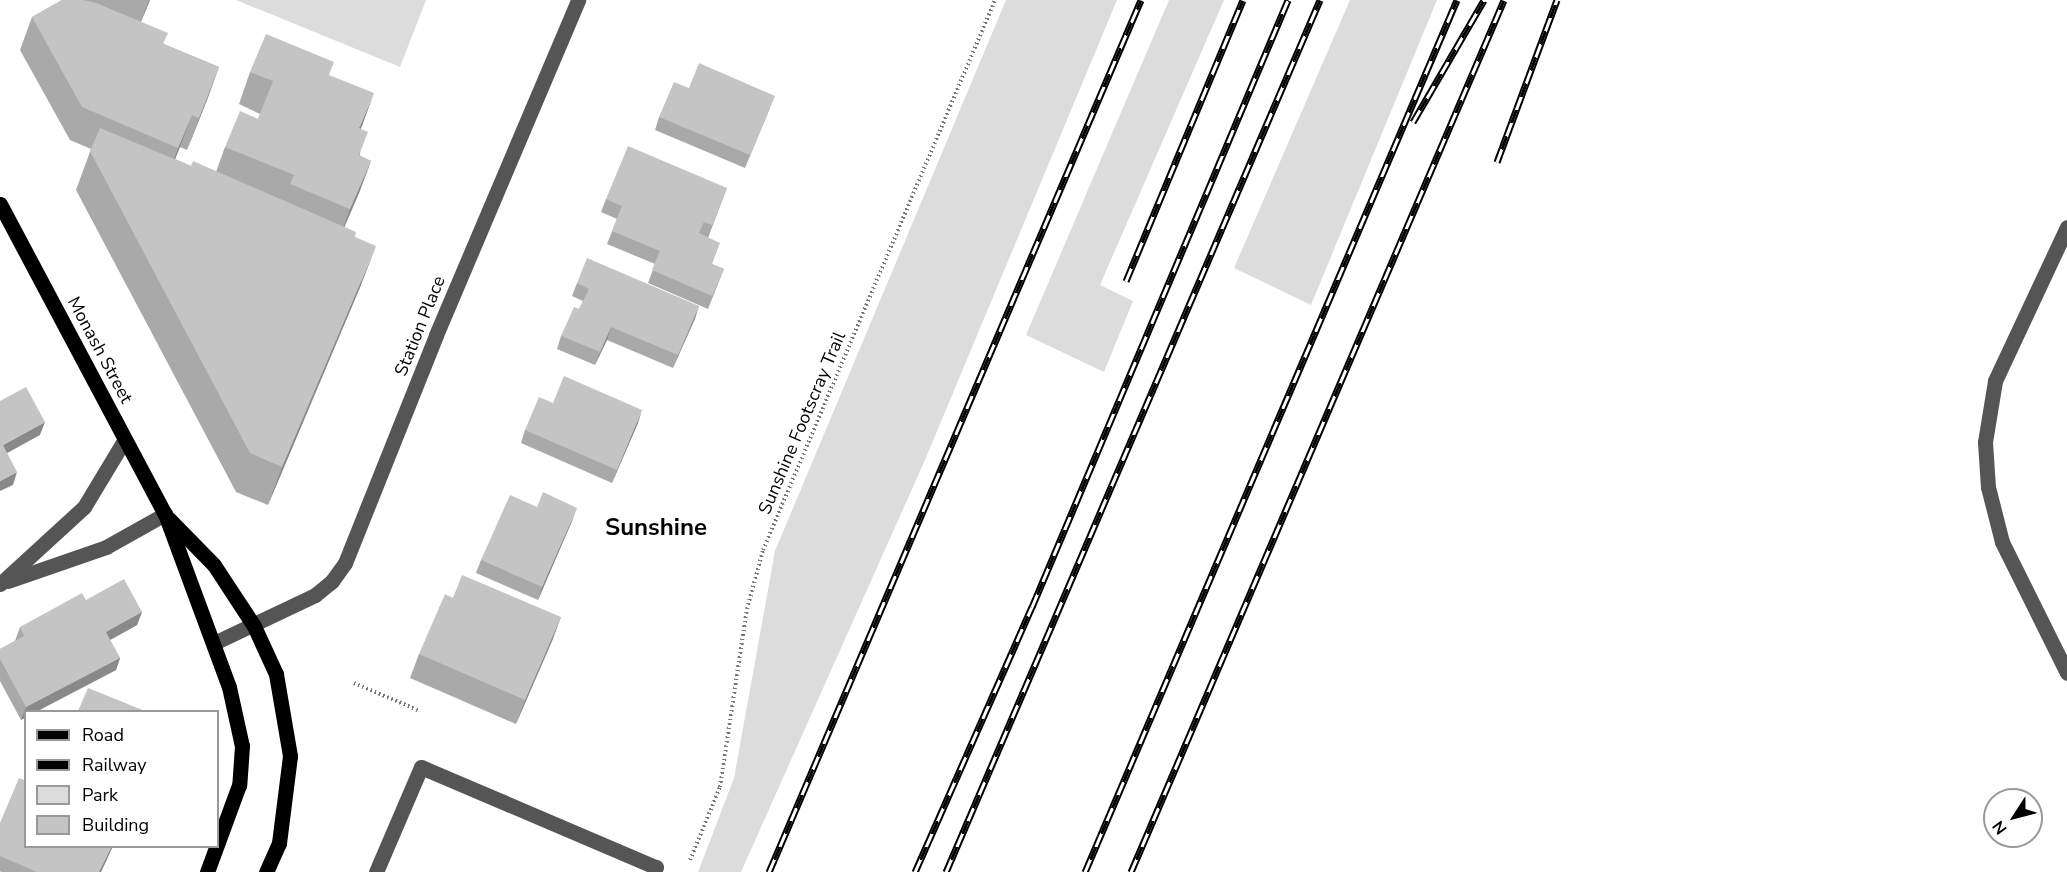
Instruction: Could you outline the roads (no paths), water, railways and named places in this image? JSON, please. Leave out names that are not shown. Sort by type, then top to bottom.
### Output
[{"type":"main road","name":"Monash Street","points":[[0,204],[165,514],[214,643]]},
{"type":"main road","name":"Monash Street","points":[[165,514],[214,565],[254,626]]},
{"type":"main road","points":[[254,626],[276,674],[290,756],[279,843],[266,872]]},
{"type":"main road","points":[[214,643],[229,687],[242,746],[239,785],[219,839]]},
{"type":"main road","points":[[207,872],[216,848]]},
{"type":"street","name":"Station Place","points":[[214,643],[254,626],[315,595],[333,582],[345,563],[436,335],[578,0]]},
{"type":"street","points":[[2067,226],[1995,381],[1985,442],[1988,487],[2002,542],[2067,673]]},
{"type":"street","points":[[0,584],[84,507],[125,439]]},
{"type":"street","points":[[0,584],[106,546],[165,514]]},
{"type":"street","points":[[376,872],[421,767],[656,867],[654,872]]},
{"type":"railway","points":[[769,872],[1141,0]]},
{"type":"railway","points":[[1126,281],[1243,0]]},
{"type":"railway","points":[[915,872],[1032,607],[1288,0]]},
{"type":"railway","points":[[946,872],[1320,0]]},
{"type":"railway","points":[[1085,872],[1457,0]]},
{"type":"railway","points":[[1413,122],[1484,0]]},
{"type":"railway","points":[[1131,872],[1504,0]]},
{"type":"railway","points":[[1497,162],[1557,0]]},
{"type":"district","name":"Sunshine","points":[[656,528]]}]
